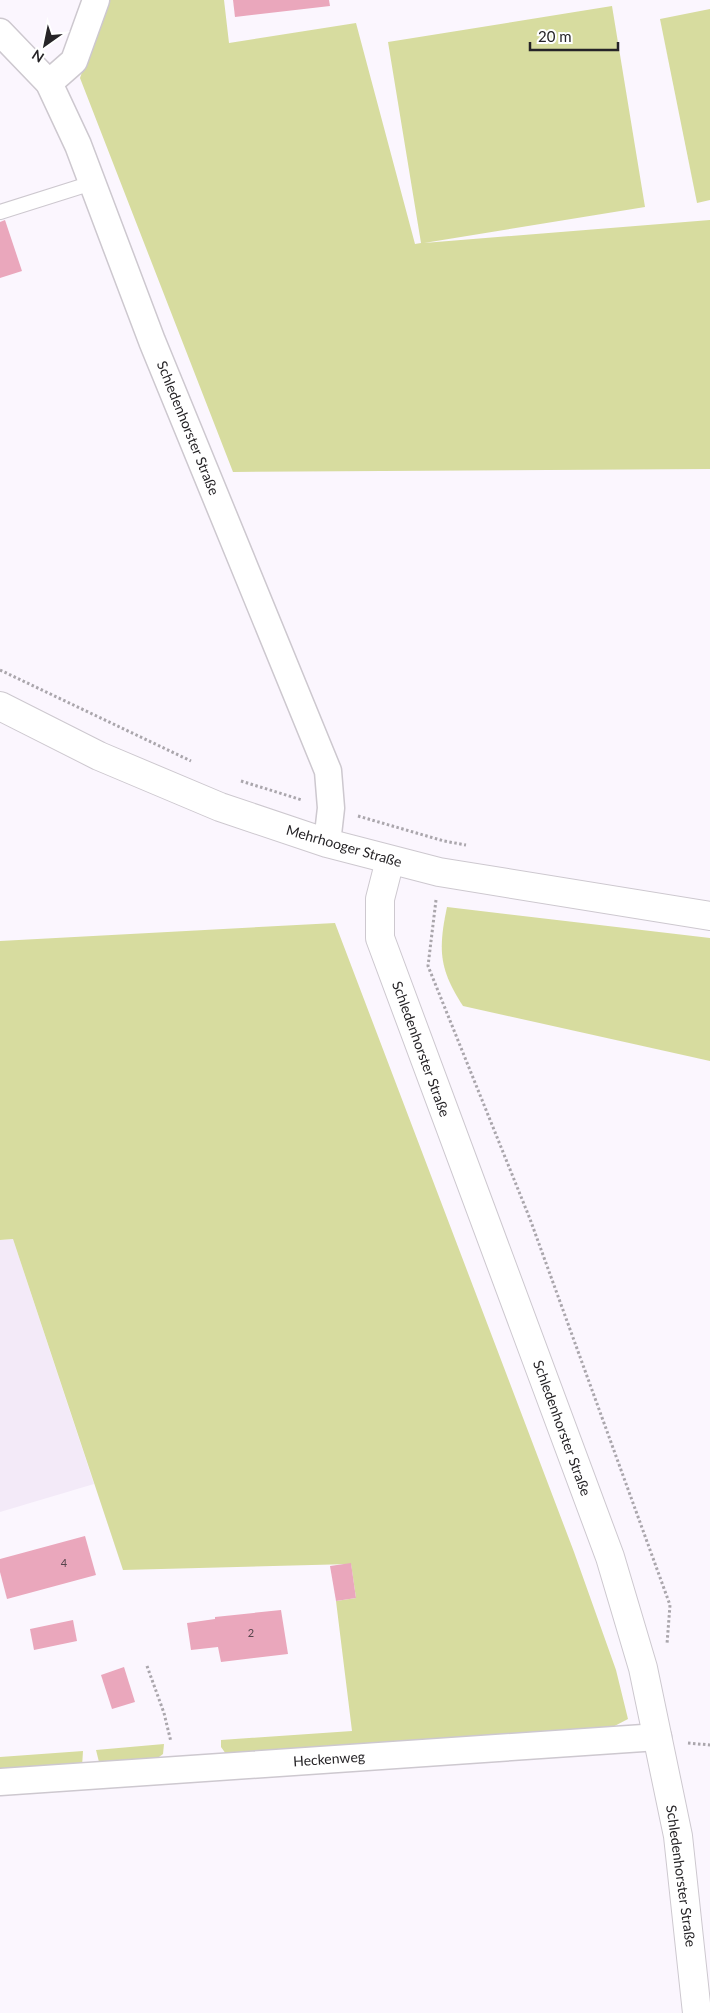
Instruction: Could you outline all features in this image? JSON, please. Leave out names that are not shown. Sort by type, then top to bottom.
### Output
[{"type":"street","points":[[49,83],[74,61],[96,0]]},
{"type":"street","name":"Schledenhorster Straße","points":[[0,32],[49,83],[78,145],[152,342],[328,771],[331,808],[327,843]]},
{"type":"street","name":"Mehrhooger Straße","points":[[0,706],[99,756],[220,807],[327,843],[439,872],[710,916]]},
{"type":"street","name":"Schledenhorster Straße","points":[[390,860],[380,899],[380,938],[610,1557],[643,1668],[678,1836],[698,2013]]},
{"type":"street","name":"Heckenweg","points":[[0,1782],[658,1737]]},
{"type":"lane","points":[[0,212],[92,183]]},
{"type":"path","points":[[434,912],[428,966],[530,1219],[670,1606],[666,1648]]},
{"type":"path","points":[[147,1666],[164,1713],[178,1770]]},
{"type":"path","points":[[686,1733],[689,1743],[710,1745]]},
{"type":"shaded area","points":[[13,1239],[94,1484],[0,1512],[0,1240]]},
{"type":"green space","points":[[107,0],[224,0],[229,43],[356,23],[415,244],[421,243],[388,42],[612,6],[645,207],[424,243],[710,220],[710,469],[233,472],[80,78]]},
{"type":"green space","points":[[710,9],[710,200],[697,203],[660,19]]},
{"type":"green space","points":[[447,907],[710,938],[710,1061],[463,1006],[449,981],[443,959],[442,935]]},
{"type":"green space","points":[[335,923],[574,1552],[616,1670],[628,1719],[605,1731],[226,1754],[221,1747],[221,1740],[352,1731],[336,1601],[356,1598],[351,1564],[123,1570],[13,1239],[0,1240],[0,941]]},
{"type":"green space","points":[[164,1744],[163,1754],[151,1763],[100,1766],[96,1750]]},
{"type":"green space","points":[[83,1751],[82,1767],[0,1770],[0,1757]]},
{"type":"building","points":[[233,0],[329,0],[330,6],[235,17]]},
{"type":"building","points":[[5,220],[22,271],[0,278],[0,222]]},
{"type":"building","points":[[85,1536],[96,1575],[7,1599],[0,1572],[0,1559]]},
{"type":"building","points":[[351,1563],[356,1598],[336,1601],[330,1566]]},
{"type":"building","points":[[281,1610],[288,1654],[221,1662],[218,1647],[191,1650],[187,1623],[215,1619],[215,1617]]},
{"type":"building","points":[[73,1620],[77,1641],[34,1650],[30,1629]]},
{"type":"building","points":[[124,1667],[135,1702],[112,1709],[101,1675]]}]
